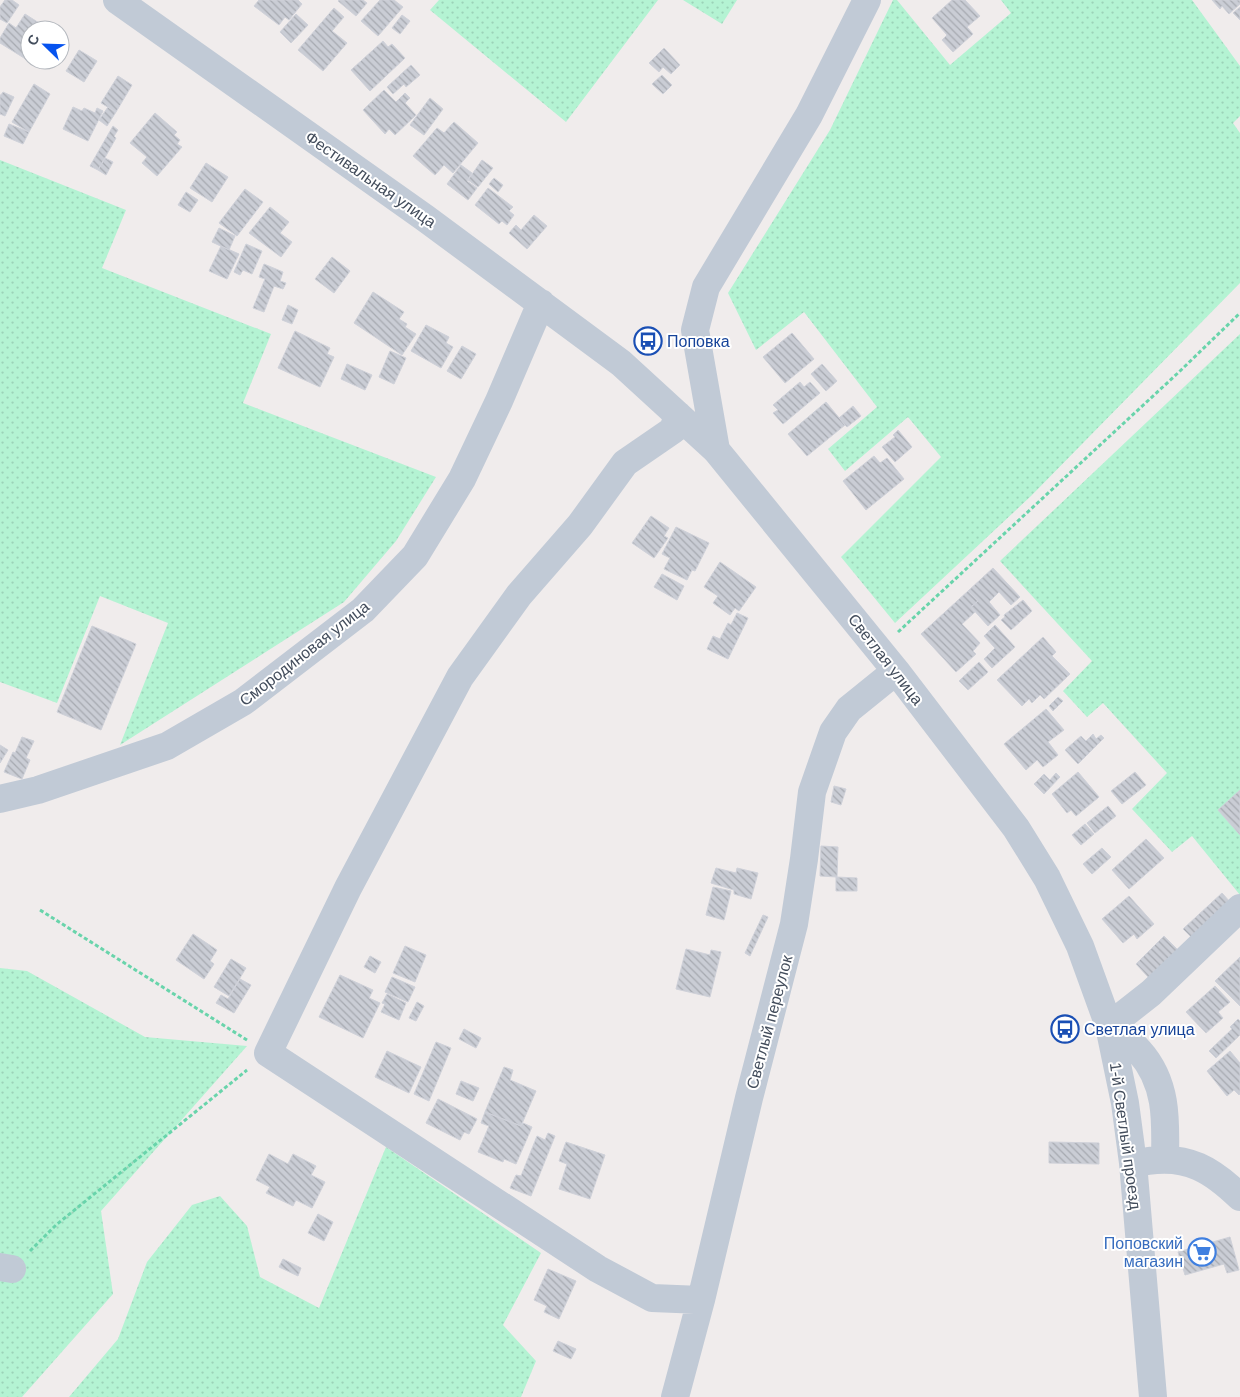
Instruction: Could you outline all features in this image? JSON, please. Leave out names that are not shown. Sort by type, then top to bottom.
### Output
[{"type":"street","name":"Фестивальная улица","points":[[118,0],[425,218],[621,363]]},
{"type":"street","points":[[716,450],[695,330],[706,287],[809,116],[867,0]]},
{"type":"street","name":"Смородиновая улица","points":[[0,799],[38,790],[167,746],[243,702],[364,610],[415,556],[462,480],[499,401],[541,303]]},
{"type":"street","name":"Светлая улица","points":[[621,363],[716,450],[879,649],[1016,828],[1046,878],[1080,946],[1109,1026]]},
{"type":"street","points":[[678,415],[673,430],[625,464],[580,525],[519,596],[460,678],[348,888],[268,1053],[598,1269],[652,1298],[701,1300]]},
{"type":"street","name":"Светлый переулок","points":[[675,1397],[701,1300],[749,1098],[794,924],[812,792],[833,732],[849,710],[896,671]]},
{"type":"street","points":[[1165,1158],[1166,1112],[1151,1068],[1139,1050],[1109,1026],[1151,993],[1240,908]]},
{"type":"street","name":"1-й Светлый проезд","points":[[1109,1026],[1126,1103],[1153,1397]]},
{"type":"street","points":[[1133,1163],[1165,1158],[1182,1160],[1208,1171],[1240,1197]]},
{"type":"path","points":[[879,649],[1179,372],[1240,313]]},
{"type":"path","points":[[6,1268],[56,1225],[268,1053],[40,910]]},
{"type":"green space","points":[[439,0],[658,0],[566,122],[430,10]]},
{"type":"green space","points":[[683,0],[737,0],[722,24]]},
{"type":"green space","points":[[893,0],[897,0],[950,65],[1011,13],[1001,0],[1192,0],[1240,66],[1240,116],[1233,123],[1240,133],[1240,283],[1031,496],[895,623],[841,557],[941,457],[908,417],[845,471],[828,449],[877,407],[804,312],[756,350],[728,293],[830,130]]},
{"type":"green space","points":[[0,160],[126,210],[102,268],[271,334],[243,403],[436,477],[396,541],[344,602],[120,745],[168,623],[100,596],[57,703],[0,682]]},
{"type":"green space","points":[[1240,334],[1240,895],[1192,836],[1172,852],[1132,809],[1167,773],[1103,703],[1087,717],[1063,691],[1092,661],[1000,561]]},
{"type":"green space","points":[[0,968],[27,971],[145,1037],[247,1046],[101,1211],[113,1294],[22,1397],[0,1397]]},
{"type":"green space","points":[[386,1147],[541,1253],[503,1325],[536,1361],[521,1397],[69,1397],[118,1339],[147,1262],[192,1205],[220,1196],[247,1226],[260,1277],[319,1308]]},
{"type":"building","points":[[5,0],[12,0],[19,5],[7,23],[0,19],[0,7]]},
{"type":"building","points":[[259,0],[298,0],[302,4],[289,20],[285,17],[279,25],[254,6]]},
{"type":"building","points":[[339,0],[363,0],[367,3],[356,16]]},
{"type":"building","points":[[380,0],[394,0],[403,7],[378,36],[361,21]]},
{"type":"building","points":[[952,0],[965,0],[980,16],[967,27],[973,34],[953,52],[942,40],[947,35],[932,18]]},
{"type":"building","points":[[1212,0],[1240,0],[1240,4],[1229,14],[1222,6],[1220,9]]},
{"type":"building","points":[[1240,7],[1240,20],[1233,13]]},
{"type":"building","points":[[334,8],[344,17],[332,31],[347,43],[323,71],[298,50]]},
{"type":"building","points":[[25,14],[34,20],[21,20]]},
{"type":"building","points":[[296,14],[308,25],[291,43],[280,32]]},
{"type":"building","points":[[402,15],[410,21],[400,34],[392,28]]},
{"type":"building","points":[[20,22],[20,56],[0,43],[0,38],[9,23],[16,28]]},
{"type":"building","points":[[383,41],[388,47],[392,44],[405,58],[370,91],[351,70]]},
{"type":"building","points":[[664,48],[680,65],[671,74],[663,67],[659,72],[649,63]]},
{"type":"building","points":[[79,50],[97,61],[84,82],[66,71],[70,70],[70,65]]},
{"type":"building","points":[[411,65],[420,75],[406,87],[404,84],[393,94],[387,87]]},
{"type":"building","points":[[662,75],[672,85],[663,94],[652,84]]},
{"type":"building","points":[[118,76],[132,85],[116,112],[101,103]]},
{"type":"building","points":[[34,84],[50,94],[29,132],[12,122]]},
{"type":"building","points":[[384,90],[396,102],[405,93],[410,98],[405,103],[416,115],[395,135],[389,129],[385,134],[363,110]]},
{"type":"building","points":[[3,92],[14,97],[5,116],[0,114],[0,95]]},
{"type":"building","points":[[430,98],[443,109],[424,135],[410,125]]},
{"type":"building","points":[[73,107],[82,111],[84,108],[95,113],[97,108],[103,111],[88,141],[63,129]]},
{"type":"building","points":[[108,107],[116,112],[107,126],[99,120]]},
{"type":"building","points":[[155,113],[177,132],[174,135],[180,140],[177,144],[182,147],[157,176],[142,163],[147,157],[130,143]]},
{"type":"building","points":[[454,122],[478,143],[453,173],[444,165],[435,175],[413,156],[437,128],[444,133]]},
{"type":"building","points":[[9,124],[29,132],[23,144],[4,136]]},
{"type":"building","points":[[113,126],[118,130],[114,136],[116,138],[98,170],[90,166]]},
{"type":"building","points":[[105,158],[113,162],[106,175],[98,170]]},
{"type":"building","points":[[482,160],[493,168],[478,187],[468,180]]},
{"type":"building","points":[[206,163],[228,177],[212,202],[190,188]]},
{"type":"building","points":[[461,165],[472,173],[467,181],[477,188],[468,200],[447,184]]},
{"type":"building","points":[[494,178],[503,185],[498,192],[489,184]]},
{"type":"building","points":[[488,188],[513,207],[509,211],[514,215],[507,225],[502,221],[499,224],[475,205]]},
{"type":"building","points":[[245,189],[263,202],[237,236],[219,223]]},
{"type":"building","points":[[186,192],[198,200],[190,212],[178,205]]},
{"type":"building","points":[[270,207],[289,222],[280,233],[292,242],[281,257],[249,233]]},
{"type":"building","points":[[534,215],[547,226],[527,249],[509,233],[516,225],[521,230]]},
{"type":"building","points":[[219,228],[235,236],[229,250],[212,242]]},
{"type":"building","points":[[246,244],[262,251],[252,274],[243,270],[240,275],[234,272]]},
{"type":"building","points":[[221,246],[239,254],[227,279],[209,271]]},
{"type":"building","points":[[332,257],[350,271],[334,293],[315,279]]},
{"type":"building","points":[[264,264],[283,272],[280,281],[286,283],[283,289],[274,286],[264,312],[253,308],[265,279],[259,277]]},
{"type":"building","points":[[373,292],[404,312],[399,319],[407,324],[405,327],[416,334],[402,355],[354,323]]},
{"type":"building","points":[[288,305],[298,310],[292,324],[282,320]]},
{"type":"building","points":[[426,325],[449,337],[446,343],[453,347],[441,368],[411,351]]},
{"type":"building","points":[[295,331],[330,348],[327,354],[334,357],[320,387],[278,368]]},
{"type":"building","points":[[792,333],[814,359],[785,383],[763,357]]},
{"type":"building","points":[[462,346],[476,354],[461,379],[447,371]]},
{"type":"building","points":[[390,351],[406,358],[394,384],[379,377]]},
{"type":"building","points":[[347,364],[372,375],[365,390],[341,379]]},
{"type":"building","points":[[822,364],[837,381],[826,391],[811,374]]},
{"type":"building","points":[[800,382],[804,387],[810,382],[820,393],[783,424],[773,413],[778,410],[773,405]]},
{"type":"building","points":[[826,402],[845,425],[807,456],[788,434]]},
{"type":"building","points":[[853,406],[861,416],[847,427],[839,418]]},
{"type":"building","points":[[898,430],[912,447],[895,462],[882,447],[895,437],[893,435]]},
{"type":"building","points":[[874,456],[880,463],[887,458],[904,479],[866,510],[843,481]]},
{"type":"building","points":[[651,516],[669,528],[664,536],[668,538],[654,558],[632,543]]},
{"type":"building","points":[[676,527],[709,543],[695,571],[692,570],[687,580],[664,569],[670,558],[662,554]]},
{"type":"building","points":[[720,562],[756,587],[739,611],[735,608],[730,615],[713,603],[718,596],[704,587]]},
{"type":"building","points":[[993,568],[1020,597],[1011,605],[999,592],[989,602],[1000,615],[988,626],[971,607],[978,601],[968,591]]},
{"type":"building","points":[[662,574],[684,586],[677,600],[654,587]]},
{"type":"building","points":[[968,591],[978,601],[971,607],[975,612],[962,624],[980,643],[973,651],[976,654],[956,672],[921,634]]},
{"type":"building","points":[[1023,600],[1032,611],[1011,630],[1001,620],[1005,617],[1004,615]]},
{"type":"building","points":[[737,613],[748,618],[728,659],[707,649],[713,636],[720,639],[728,623],[731,625]]},
{"type":"building","points":[[995,625],[1015,647],[992,668],[984,659],[995,648],[984,636]]},
{"type":"building","points":[[92,626],[136,644],[101,730],[57,712]]},
{"type":"building","points":[[1043,637],[1056,652],[1052,656],[1070,674],[1044,699],[1040,695],[1032,703],[1029,699],[1022,706],[997,680]]},
{"type":"building","points":[[979,662],[988,672],[968,690],[959,681]]},
{"type":"building","points":[[1058,697],[1063,701],[1053,711],[1049,706]]},
{"type":"building","points":[[1046,709],[1064,730],[1048,742],[1058,755],[1043,767],[1037,760],[1026,770],[1004,744]]},
{"type":"building","points":[[1093,734],[1096,739],[1101,735],[1104,738],[1078,764],[1065,750],[1081,736],[1086,741]]},
{"type":"building","points":[[22,737],[34,741],[26,758],[30,760],[22,779],[4,772]]},
{"type":"building","points":[[0,745],[8,750],[0,763]]},
{"type":"building","points":[[1078,772],[1099,797],[1076,816],[1071,810],[1067,813],[1052,794]]},
{"type":"building","points":[[1135,772],[1146,785],[1122,804],[1111,791]]},
{"type":"building","points":[[1056,773],[1060,777],[1044,794],[1034,784],[1044,774],[1050,780]]},
{"type":"building","points":[[834,786],[846,789],[841,805],[831,802]]},
{"type":"building","points":[[1240,790],[1240,835],[1218,810]]},
{"type":"building","points":[[1108,806],[1116,816],[1095,833],[1087,823]]},
{"type":"building","points":[[1085,824],[1094,834],[1081,845],[1072,835]]},
{"type":"building","points":[[1146,839],[1164,858],[1129,889],[1112,870]]},
{"type":"building","points":[[821,846],[838,847],[837,877],[820,876]]},
{"type":"building","points":[[1102,848],[1111,857],[1092,874],[1083,864]]},
{"type":"building","points":[[716,868],[736,873],[737,868],[758,873],[751,899],[734,894],[734,890],[711,883]]},
{"type":"building","points":[[836,877],[857,878],[857,891],[836,891]]},
{"type":"building","points":[[713,887],[731,891],[724,920],[706,915]]},
{"type":"building","points":[[1222,893],[1230,902],[1192,938],[1183,929]]},
{"type":"building","points":[[1129,896],[1154,924],[1137,939],[1134,934],[1123,943],[1102,919]]},
{"type":"building","points":[[763,915],[768,917],[750,956],[745,953]]},
{"type":"building","points":[[193,934],[217,950],[210,961],[214,964],[204,979],[176,960]]},
{"type":"building","points":[[1164,936],[1179,951],[1150,979],[1136,964]]},
{"type":"building","points":[[405,946],[426,955],[415,982],[393,973]]},
{"type":"building","points":[[686,949],[710,955],[711,950],[721,952],[710,997],[676,989]]},
{"type":"building","points":[[370,956],[381,962],[375,973],[364,967]]},
{"type":"building","points":[[1240,957],[1240,1006],[1215,981]]},
{"type":"building","points":[[231,959],[246,968],[229,996],[214,987]]},
{"type":"building","points":[[340,975],[373,990],[369,998],[380,1003],[363,1038],[319,1017]]},
{"type":"building","points":[[392,977],[415,987],[408,1002],[385,992]]},
{"type":"building","points":[[240,979],[251,985],[234,1013],[216,1003],[221,995],[228,999]]},
{"type":"building","points":[[1215,986],[1230,1002],[1218,1012],[1223,1018],[1206,1033],[1186,1012]]},
{"type":"building","points":[[387,994],[406,1003],[399,1020],[381,1012],[385,1004],[382,1003]]},
{"type":"building","points":[[417,1002],[424,1006],[416,1021],[409,1018]]},
{"type":"building","points":[[1238,1019],[1240,1021],[1240,1035],[1216,1058],[1209,1051],[1232,1029],[1230,1027]]},
{"type":"building","points":[[464,1029],[481,1038],[476,1048],[459,1039]]},
{"type":"building","points":[[436,1042],[451,1048],[429,1101],[414,1094]]},
{"type":"building","points":[[387,1051],[421,1067],[409,1093],[375,1077]]},
{"type":"building","points":[[1230,1051],[1240,1063],[1240,1094],[1234,1090],[1227,1096],[1207,1071]]},
{"type":"building","points":[[504,1067],[513,1070],[510,1080],[536,1091],[521,1126],[485,1112]]},
{"type":"building","points":[[461,1081],[479,1088],[473,1101],[456,1094]]},
{"type":"building","points":[[438,1099],[477,1119],[469,1134],[464,1132],[460,1140],[426,1123]]},
{"type":"building","points":[[485,1112],[521,1126],[523,1123],[532,1127],[516,1164],[504,1159],[503,1162],[478,1152],[489,1126],[481,1123]]},
{"type":"building","points":[[548,1133],[555,1136],[531,1196],[510,1188],[516,1175],[521,1176],[537,1136],[545,1140]]},
{"type":"building","points":[[566,1142],[605,1155],[590,1199],[559,1189],[567,1164],[559,1161]]},
{"type":"building","points":[[1049,1142],[1099,1143],[1099,1164],[1049,1163]]},
{"type":"building","points":[[269,1154],[288,1164],[293,1154],[316,1166],[311,1175],[325,1182],[312,1208],[296,1200],[293,1206],[266,1193],[270,1187],[256,1180]]},
{"type":"building","points":[[318,1214],[333,1222],[324,1241],[308,1233]]},
{"type":"building","points":[[1230,1237],[1239,1270],[1227,1273],[1224,1264],[1185,1275],[1178,1252]]},
{"type":"building","points":[[283,1259],[301,1268],[298,1276],[279,1267]]},
{"type":"building","points":[[548,1269],[576,1281],[559,1319],[544,1312],[547,1306],[534,1300]]},
{"type":"building","points":[[558,1341],[576,1349],[571,1359],[553,1351]]},
{"type":"place","name":"Поповка","points":[[648,341]]},
{"type":"place","name":"Светлая улица","points":[[1065,1029]]},
{"type":"place","name":"Поповский магазин","points":[[1202,1252]]}]
